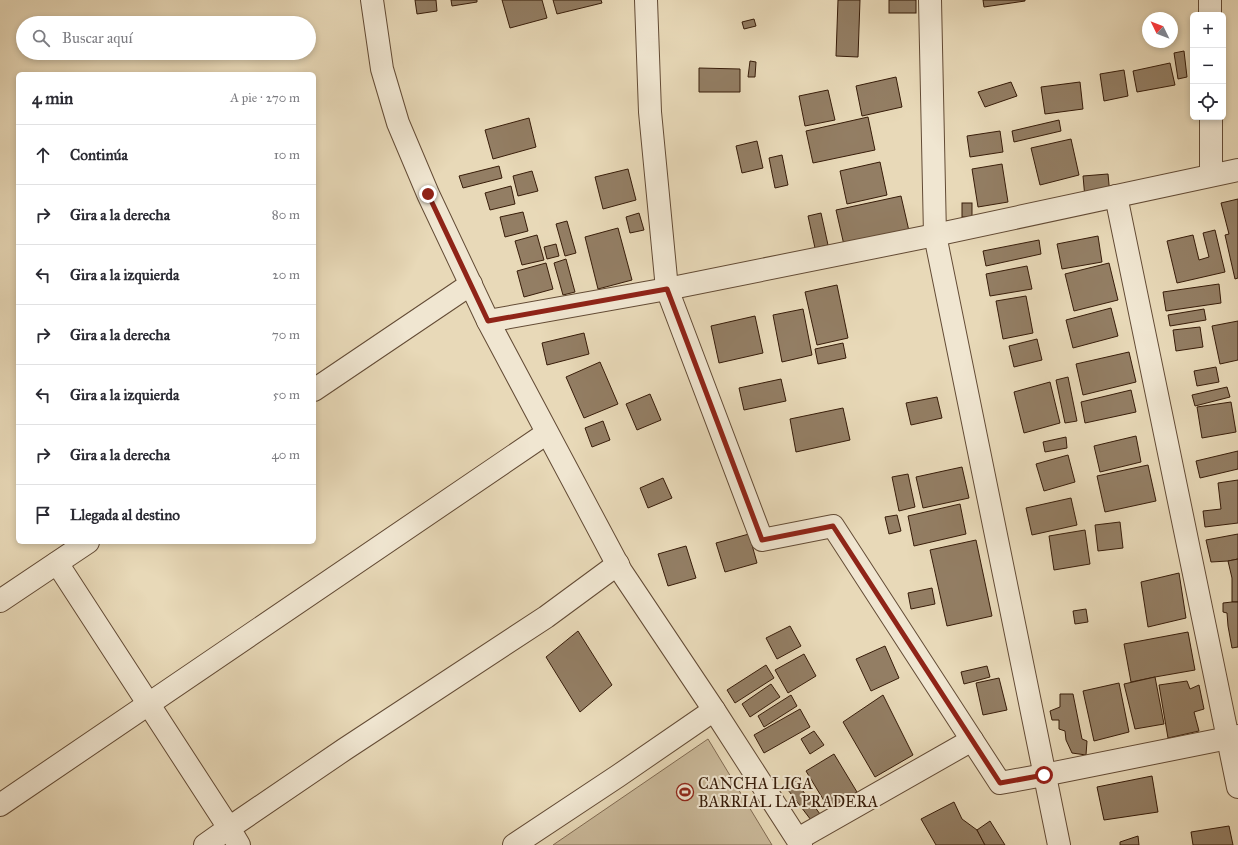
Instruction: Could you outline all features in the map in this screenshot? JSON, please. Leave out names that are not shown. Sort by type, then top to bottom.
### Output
[{"type":"street","points":[[372,0],[382,69],[398,124],[428,194],[488,321],[621,571],[800,842],[972,740]]},
{"type":"street","points":[[646,0],[650,112],[667,289],[762,540],[833,526],[1000,783],[1233,737]]},
{"type":"street","points":[[930,0],[935,235],[1058,845]]},
{"type":"street","points":[[1210,0],[1210,12]]},
{"type":"street","points":[[1211,120],[1211,175]]},
{"type":"street","points":[[488,321],[667,289],[935,235],[1238,170]]},
{"type":"street","points":[[1116,196],[1233,737],[1238,787]]},
{"type":"street","points":[[316,389],[471,284]]},
{"type":"street","points":[[0,805],[547,433]]},
{"type":"street","points":[[0,601],[85,544]]},
{"type":"street","points":[[57,563],[234,837]]},
{"type":"street","points":[[206,845],[234,837],[345,749],[546,617],[618,564]]},
{"type":"street","points":[[514,845],[714,710]]},
{"type":"shaded area","name":"CANCHA LIGA BARRIAL LA PRADERA","points":[[708,739],[772,845],[553,845]]},
{"type":"building","points":[[415,0],[436,0],[437,11],[417,14]]},
{"type":"building","points":[[451,0],[477,0],[477,2],[452,6]]},
{"type":"building","points":[[502,0],[542,0],[547,18],[510,28]]},
{"type":"building","points":[[553,0],[601,0],[602,3],[557,14]]},
{"type":"building","points":[[838,0],[860,0],[858,57],[836,56]]},
{"type":"building","points":[[889,0],[916,0],[916,13],[889,13]]},
{"type":"building","points":[[983,0],[1025,0],[1025,1],[984,7]]},
{"type":"building","points":[[754,19],[756,26],[744,29],[742,22]]},
{"type":"building","points":[[1184,51],[1187,77],[1178,79],[1174,53]]},
{"type":"building","points":[[750,61],[756,62],[755,77],[748,77]]},
{"type":"building","points":[[1170,63],[1175,85],[1137,92],[1133,71]]},
{"type":"building","points":[[699,68],[740,69],[740,92],[699,92]]},
{"type":"building","points":[[1124,70],[1128,96],[1104,101],[1100,74]]},
{"type":"building","points":[[896,77],[902,107],[862,116],[856,86]]},
{"type":"building","points":[[1011,82],[1017,96],[985,107],[978,92]]},
{"type":"building","points":[[1080,82],[1083,109],[1045,114],[1041,87]]},
{"type":"building","points":[[828,90],[835,120],[805,126],[799,96]]},
{"type":"building","points":[[868,117],[875,150],[813,163],[806,131]]},
{"type":"building","points":[[529,118],[536,147],[493,159],[485,130]]},
{"type":"building","points":[[1059,120],[1061,131],[1014,142],[1012,131]]},
{"type":"building","points":[[1000,131],[1003,152],[970,157],[967,136]]},
{"type":"building","points":[[1071,139],[1079,175],[1040,185],[1031,148]]},
{"type":"building","points":[[757,141],[763,168],[742,173],[736,146]]},
{"type":"building","points":[[782,155],[788,185],[775,188],[769,158]]},
{"type":"building","points":[[880,162],[887,195],[847,204],[840,171]]},
{"type":"building","points":[[1002,164],[1008,202],[978,207],[972,169]]},
{"type":"building","points":[[499,166],[502,178],[463,188],[459,176]]},
{"type":"building","points":[[628,169],[636,200],[603,209],[595,177]]},
{"type":"building","points":[[532,171],[538,191],[518,196],[513,176]]},
{"type":"building","points":[[1108,174],[1110,195],[1085,198],[1083,176]]},
{"type":"building","points":[[511,186],[515,204],[490,210],[485,193]]},
{"type":"building","points":[[901,196],[909,231],[844,245],[836,210]]},
{"type":"building","points":[[1238,199],[1238,278],[1235,279],[1225,235],[1229,234],[1221,203]]},
{"type":"building","points":[[962,203],[972,203],[972,217],[962,217]]},
{"type":"building","points":[[523,212],[528,231],[505,237],[500,217]]},
{"type":"building","points":[[639,213],[644,230],[630,233],[626,217]]},
{"type":"building","points":[[821,213],[828,245],[815,248],[808,216]]},
{"type":"building","points":[[567,221],[576,253],[565,256],[556,224]]},
{"type":"building","points":[[618,228],[632,280],[598,289],[585,237]]},
{"type":"building","points":[[1215,230],[1225,272],[1177,283],[1167,241],[1193,235],[1199,260],[1209,257],[1203,233]]},
{"type":"building","points":[[537,235],[544,260],[522,265],[515,241]]},
{"type":"building","points":[[1098,236],[1102,262],[1062,269],[1057,244]]},
{"type":"building","points":[[1039,240],[1041,254],[986,266],[983,251]]},
{"type":"building","points":[[556,244],[559,256],[547,259],[544,247]]},
{"type":"building","points":[[566,259],[575,292],[563,295],[554,263]]},
{"type":"building","points":[[546,263],[553,289],[524,297],[517,271]]},
{"type":"building","points":[[1109,263],[1118,300],[1074,311],[1065,274]]},
{"type":"building","points":[[1027,266],[1032,289],[990,296],[986,274]]},
{"type":"building","points":[[1219,284],[1221,303],[1166,311],[1163,292]]},
{"type":"building","points":[[837,285],[848,338],[817,345],[805,292]]},
{"type":"building","points":[[1026,296],[1033,333],[1003,339],[996,301]]},
{"type":"building","points":[[1111,308],[1118,336],[1073,348],[1066,320]]},
{"type":"building","points":[[803,309],[812,355],[782,362],[773,315]]},
{"type":"building","points":[[1204,309],[1206,320],[1170,326],[1168,315]]},
{"type":"building","points":[[755,316],[763,353],[719,363],[711,326]]},
{"type":"building","points":[[1238,321],[1238,360],[1220,364],[1212,326]]},
{"type":"building","points":[[1200,327],[1203,347],[1176,351],[1173,330]]},
{"type":"building","points":[[584,333],[589,354],[547,365],[542,343]]},
{"type":"building","points":[[1037,339],[1042,360],[1014,367],[1009,346]]},
{"type":"building","points":[[843,343],[846,358],[818,364],[815,349]]},
{"type":"building","points":[[1129,352],[1136,382],[1083,395],[1076,364]]},
{"type":"building","points":[[600,362],[618,404],[584,418],[566,377]]},
{"type":"building","points":[[1216,367],[1219,382],[1197,386],[1194,371]]},
{"type":"building","points":[[1068,377],[1077,421],[1065,423],[1056,380]]},
{"type":"building","points":[[781,379],[786,401],[744,410],[739,388]]},
{"type":"building","points":[[1050,382],[1060,423],[1024,433],[1014,392]]},
{"type":"building","points":[[1227,387],[1230,397],[1195,406],[1192,395]]},
{"type":"building","points":[[1131,390],[1136,412],[1085,423],[1081,402]]},
{"type":"building","points":[[650,394],[661,420],[637,430],[626,404]]},
{"type":"building","points":[[937,397],[942,418],[911,425],[906,403]]},
{"type":"building","points":[[1231,402],[1236,432],[1202,438],[1197,407]]},
{"type":"building","points":[[843,408],[850,440],[796,452],[790,419]]},
{"type":"building","points":[[603,421],[610,440],[592,447],[585,428]]},
{"type":"building","points":[[1136,436],[1141,462],[1100,472],[1094,446]]},
{"type":"building","points":[[1066,437],[1067,448],[1045,452],[1043,442]]},
{"type":"building","points":[[1238,451],[1238,469],[1200,478],[1196,461]]},
{"type":"building","points":[[1068,455],[1075,482],[1044,491],[1036,464]]},
{"type":"building","points":[[1148,465],[1156,501],[1105,512],[1097,476]]},
{"type":"building","points":[[962,467],[969,498],[923,508],[916,477]]},
{"type":"building","points":[[908,474],[915,507],[899,511],[892,477]]},
{"type":"building","points":[[663,478],[672,498],[648,508],[640,488]]},
{"type":"building","points":[[1238,480],[1238,523],[1205,527],[1203,511],[1221,509],[1218,483]]},
{"type":"building","points":[[1071,498],[1077,525],[1032,535],[1026,508]]},
{"type":"building","points":[[960,504],[966,534],[914,546],[908,516]]},
{"type":"building","points":[[897,515],[901,531],[889,534],[885,517]]},
{"type":"building","points":[[1120,522],[1123,548],[1098,551],[1095,525]]},
{"type":"building","points":[[1085,530],[1090,564],[1054,570],[1049,536]]},
{"type":"building","points":[[749,534],[757,563],[725,572],[716,543]]},
{"type":"building","points":[[1238,534],[1238,559],[1211,562],[1206,540]]},
{"type":"building","points":[[976,540],[992,616],[947,626],[930,550]]},
{"type":"building","points":[[686,546],[696,578],[668,586],[658,554]]},
{"type":"building","points":[[1238,559],[1238,602],[1232,602],[1232,578],[1228,561]]},
{"type":"building","points":[[1179,573],[1186,618],[1148,627],[1141,582]]},
{"type":"building","points":[[932,588],[935,604],[911,609],[908,593]]},
{"type":"building","points":[[1238,602],[1238,647],[1232,648],[1227,613],[1223,612],[1223,603]]},
{"type":"building","points":[[1086,609],[1088,622],[1075,624],[1073,611]]},
{"type":"building","points":[[790,626],[801,646],[777,659],[766,638]]},
{"type":"building","points":[[578,631],[612,685],[580,712],[546,657]]},
{"type":"building","points":[[1188,632],[1195,670],[1131,682],[1124,644]]},
{"type":"building","points":[[885,646],[899,678],[871,691],[856,659]]},
{"type":"building","points":[[804,654],[816,676],[788,693],[775,670]]},
{"type":"building","points":[[766,665],[774,678],[735,703],[727,690]]},
{"type":"building","points":[[987,666],[990,677],[964,684],[961,672]]},
{"type":"building","points":[[1155,677],[1164,724],[1135,729],[1124,684]]},
{"type":"building","points":[[999,678],[1007,710],[983,715],[976,683]]},
{"type":"building","points":[[1187,681],[1190,689],[1199,685],[1204,709],[1194,712],[1199,731],[1168,738],[1159,685]]},
{"type":"building","points":[[1119,683],[1129,732],[1094,741],[1083,691]]},
{"type":"building","points":[[771,684],[780,697],[750,717],[742,704]]},
{"type":"building","points":[[1060,694],[1073,694],[1082,739],[1087,741],[1086,755],[1072,753],[1066,740],[1065,731],[1059,729],[1059,720],[1052,720],[1050,711],[1060,707]]},
{"type":"building","points":[[791,695],[797,706],[764,727],[758,716]]},
{"type":"building","points":[[883,695],[913,755],[875,777],[843,722]]},
{"type":"building","points":[[800,709],[810,727],[764,753],[754,735]]},
{"type":"building","points":[[814,731],[824,745],[810,754],[801,739]]},
{"type":"building","points":[[834,754],[857,792],[829,809],[806,771]]},
{"type":"building","points":[[1152,776],[1158,812],[1104,820],[1097,787]]},
{"type":"building","points":[[794,779],[820,814],[811,820],[785,786]]},
{"type":"building","points":[[954,802],[962,819],[977,830],[985,845],[936,845],[921,819]]},
{"type":"building","points":[[990,821],[1005,845],[985,845],[977,830]]},
{"type":"building","points":[[1229,826],[1233,845],[1193,845],[1191,832]]},
{"type":"building","points":[[1138,836],[1139,845],[1120,845],[1120,842]]},
{"type":"place","name":"CANCHA LIGA BARRIAL LA PRADERA","points":[[685,792]]},
{"type":"route","points":[[428,194],[488,321],[667,289],[762,540],[833,526],[1000,783],[1044,775]]}]
